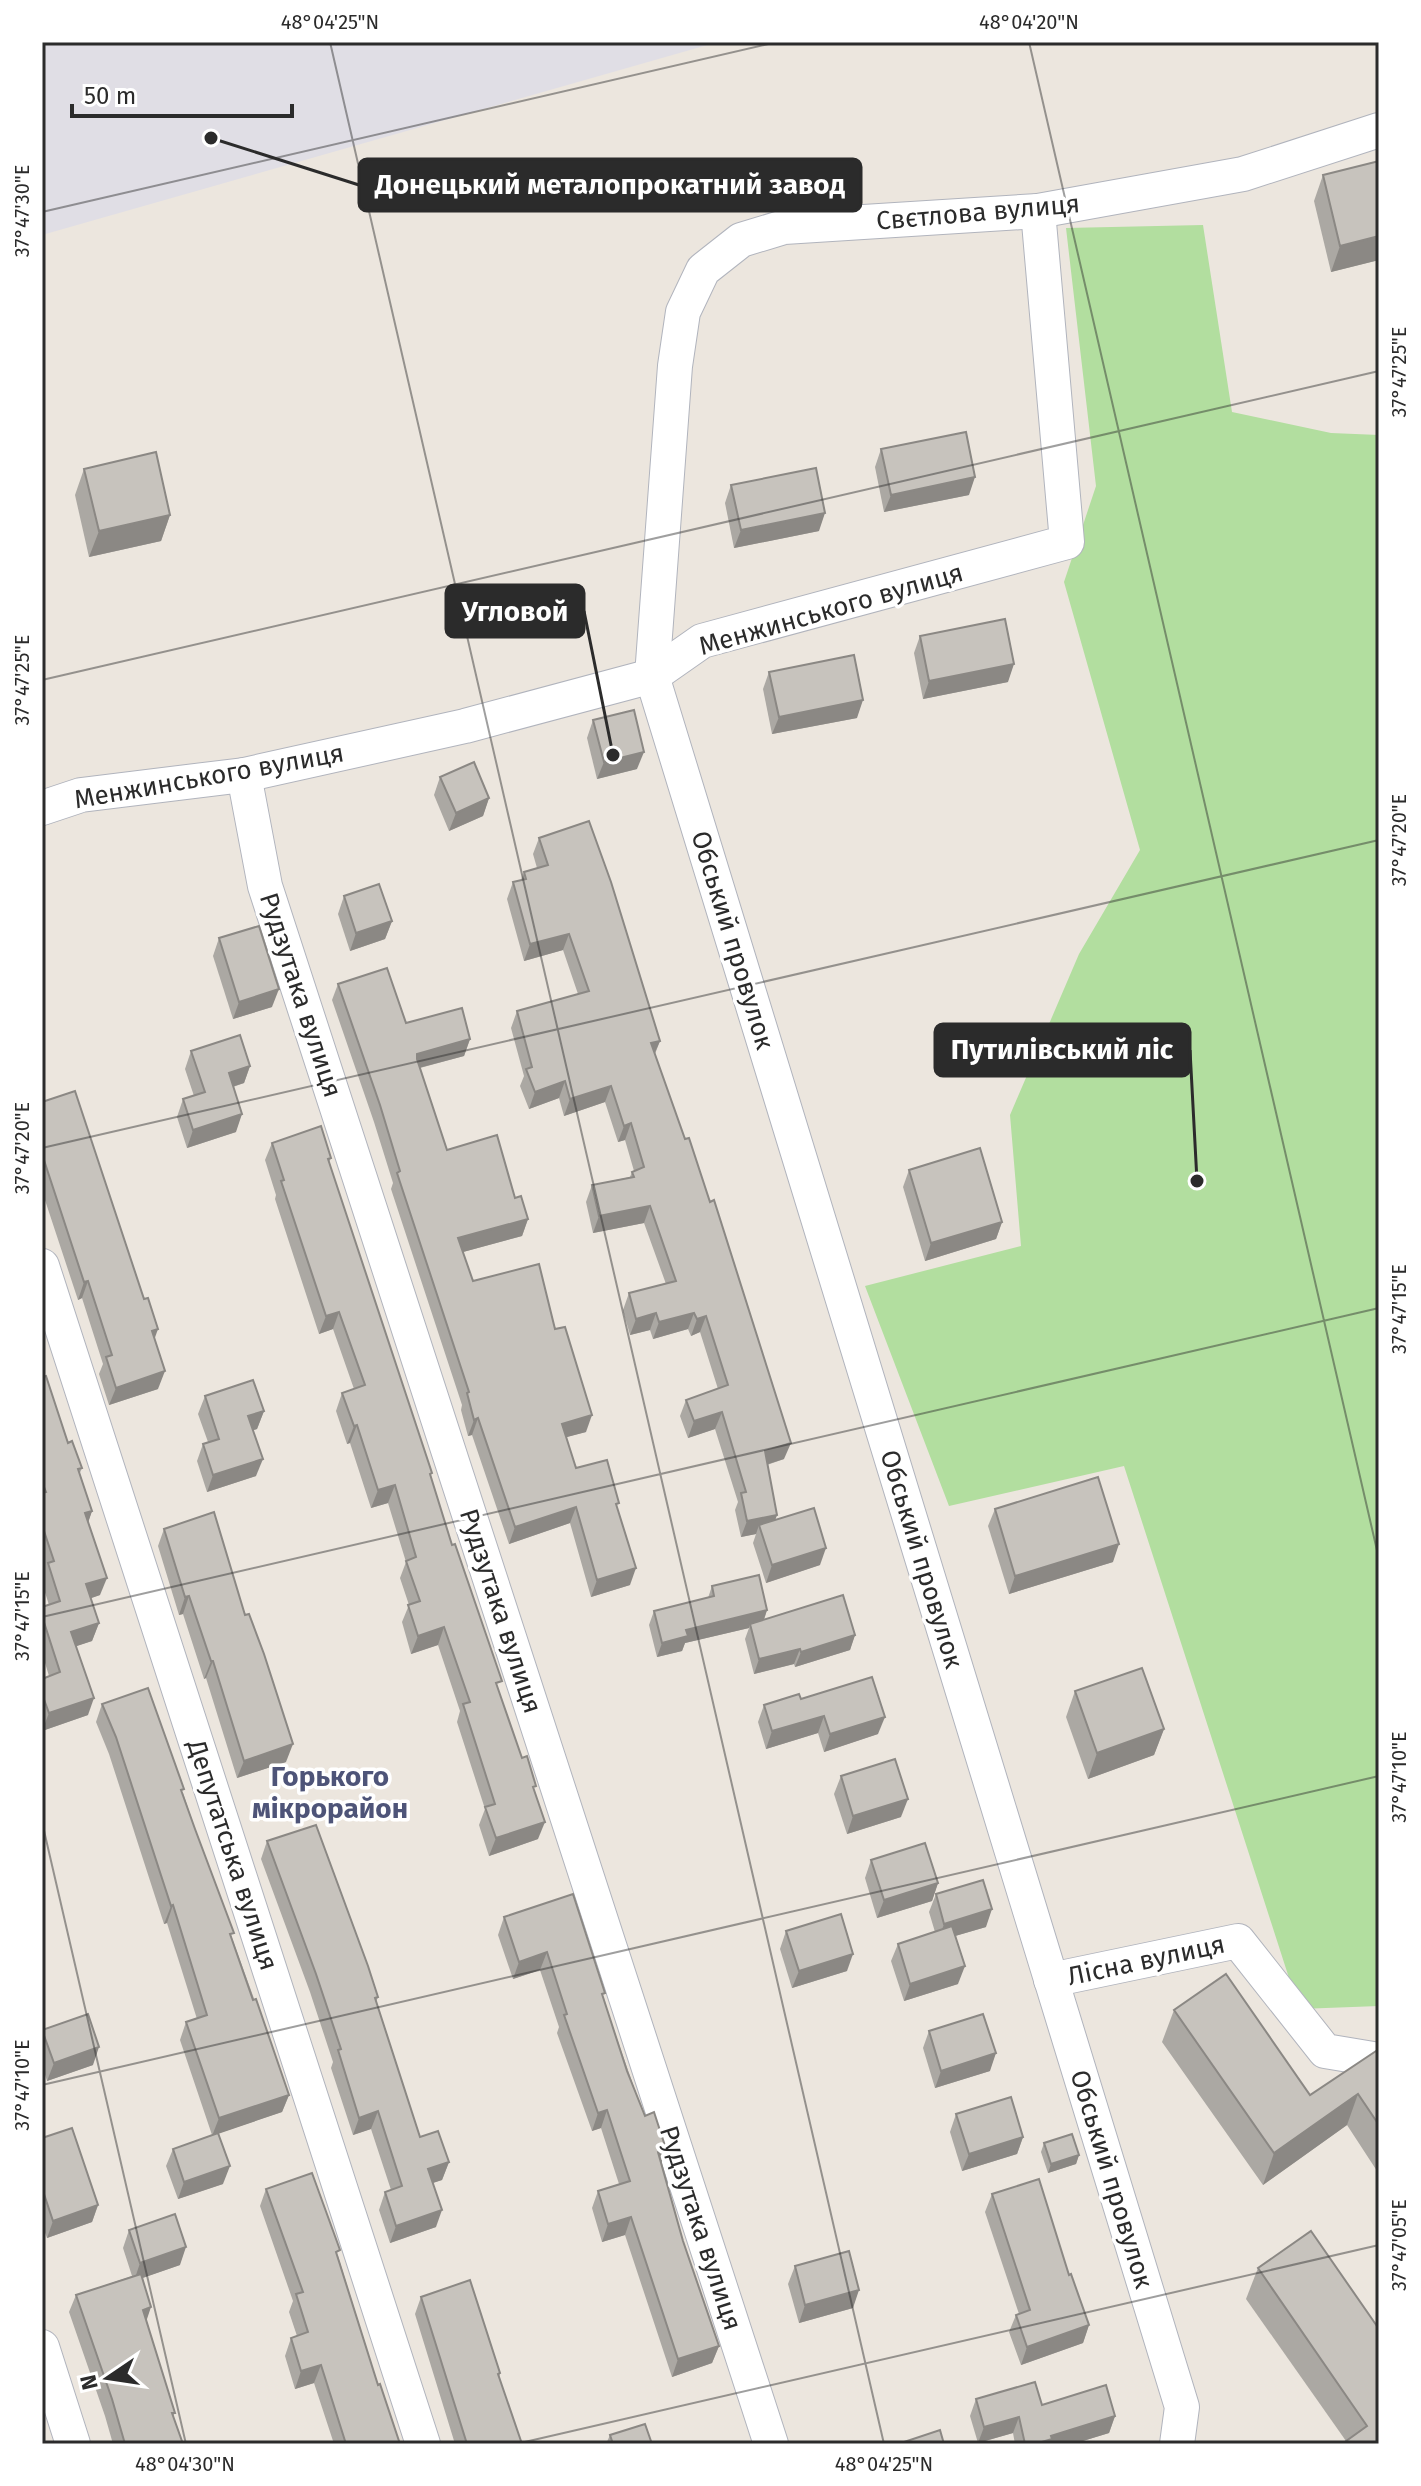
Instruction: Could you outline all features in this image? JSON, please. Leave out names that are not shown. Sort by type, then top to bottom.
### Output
[{"type":"street","name":"Свєтлова вулиця","points":[[652,676],[675,366],[683,312],[703,270],[741,240],[784,227],[1038,211],[1243,174],[1379,130]]},
{"type":"street","name":"Менжинського вулиця","points":[[42,808],[81,795],[244,775],[465,726],[652,676],[702,641],[1067,542],[1038,211]]},
{"type":"street","name":"Обський провулок","points":[[652,676],[1182,2407],[1177,2444]]},
{"type":"street","name":"Рудзутака вулиця","points":[[244,775],[265,886],[771,2444]]},
{"type":"street","name":"Депутатська вулиця","points":[[42,1266],[423,2444]]},
{"type":"street","name":"Лісна вулиця","points":[[1051,1980],[1238,1941],[1325,2051],[1379,2060]]},
{"type":"street","points":[[42,2347],[73,2444]]},
{"type":"shaded area","points":[[42,42],[718,42],[42,235]]},
{"type":"green space","points":[[1203,225],[1232,412],[1331,433],[1379,435],[1379,2006],[1299,2009],[1124,1466],[949,1506],[865,1286],[1021,1246],[1010,1115],[1079,954],[1140,850],[1064,582],[1096,486],[1066,228]]},
{"type":"building","points":[[1379,161],[1379,236],[1340,246],[1323,175]]},
{"type":"building","points":[[966,432],[975,477],[891,495],[881,449]]},
{"type":"building","points":[[156,452],[170,515],[99,531],[84,469]]},
{"type":"building","points":[[816,468],[825,513],[741,530],[731,485]]},
{"type":"building","points":[[1005,619],[1014,664],[929,681],[920,636]]},
{"type":"building","points":[[854,655],[863,700],[779,717],[769,672]]},
{"type":"building","points":[[634,710],[644,752],[604,762],[593,720]]},
{"type":"building","points":[[474,762],[489,798],[456,813],[440,777]]},
{"type":"building","points":[[589,821],[660,1041],[651,1043],[685,1139],[689,1138],[710,1202],[714,1200],[791,1443],[765,1451],[777,1515],[747,1521],[741,1493],[746,1492],[722,1412],[694,1421],[686,1400],[728,1385],[706,1316],[697,1319],[694,1313],[659,1322],[656,1313],[636,1319],[629,1293],[676,1281],[650,1206],[599,1216],[592,1185],[634,1177],[632,1172],[644,1167],[631,1123],[624,1126],[611,1086],[570,1099],[565,1081],[535,1092],[526,1069],[532,1067],[517,1011],[589,991],[569,934],[530,944],[513,882],[526,879],[524,872],[548,865],[539,838]]},
{"type":"building","points":[[379,884],[392,921],[356,933],[344,896]]},
{"type":"building","points":[[259,926],[279,989],[239,1002],[219,938]]},
{"type":"building","points":[[387,968],[406,1023],[462,1008],[470,1039],[417,1054],[417,1059],[447,1150],[497,1135],[515,1198],[521,1196],[528,1219],[458,1238],[473,1281],[539,1264],[555,1329],[565,1327],[592,1415],[562,1424],[576,1468],[607,1460],[619,1503],[616,1504],[636,1568],[597,1580],[576,1507],[515,1527],[478,1418],[474,1420],[469,1392],[397,1173],[400,1171],[380,1105],[338,984]]},
{"type":"building","points":[[240,1035],[250,1066],[229,1073],[242,1114],[193,1130],[183,1099],[205,1092],[191,1051]]},
{"type":"building","points":[[75,1091],[144,1299],[148,1298],[158,1329],[152,1331],[165,1371],[116,1388],[106,1357],[112,1355],[88,1281],[84,1282],[42,1154],[42,1102]]},
{"type":"building","points":[[321,1126],[331,1158],[328,1159],[432,1473],[452,1545],[455,1544],[502,1681],[496,1683],[522,1758],[527,1756],[545,1822],[496,1838],[485,1807],[495,1804],[463,1704],[470,1702],[444,1627],[418,1636],[408,1605],[420,1601],[406,1561],[416,1557],[395,1485],[378,1490],[357,1425],[354,1426],[342,1393],[365,1385],[339,1312],[326,1316],[281,1181],[284,1180],[272,1143]]},
{"type":"building","points":[[980,1148],[1002,1222],[931,1243],[909,1170]]},
{"type":"building","points":[[46,1376],[68,1443],[72,1441],[82,1468],[78,1469],[92,1511],[85,1513],[107,1578],[86,1584],[99,1623],[71,1632],[94,1698],[49,1713],[42,1694],[42,1679],[60,1672],[42,1616],[42,1607],[60,1601],[48,1563],[54,1561],[42,1525],[42,1493],[46,1492],[42,1482],[42,1377]]},
{"type":"building","points":[[253,1380],[264,1411],[248,1416],[263,1459],[213,1475],[203,1444],[219,1439],[205,1396]]},
{"type":"building","points":[[1098,1477],[1119,1544],[1015,1576],[995,1509]]},
{"type":"building","points":[[814,1508],[826,1548],[772,1565],[759,1525]]},
{"type":"building","points":[[214,1512],[245,1615],[249,1614],[264,1654],[293,1744],[244,1761],[213,1661],[189,1596],[185,1597],[164,1529]]},
{"type":"building","points":[[759,1575],[767,1610],[686,1630],[688,1636],[662,1643],[654,1611],[714,1596],[712,1586]]},
{"type":"building","points":[[843,1595],[855,1635],[801,1652],[800,1649],[759,1659],[750,1624]]},
{"type":"building","points":[[1142,1668],[1164,1729],[1097,1753],[1075,1691]]},
{"type":"building","points":[[872,1677],[885,1717],[830,1734],[824,1716],[772,1731],[764,1705],[799,1694],[801,1699]]},
{"type":"building","points":[[148,1688],[184,1789],[181,1790],[234,1933],[230,1934],[289,2095],[219,2118],[186,2022],[207,2015],[173,1905],[102,1704]]},
{"type":"building","points":[[895,1759],[908,1799],[853,1816],[841,1776]]},
{"type":"building","points":[[316,1825],[368,1966],[378,1997],[375,1998],[420,2137],[438,2131],[449,2162],[428,2169],[442,2210],[396,2226],[385,2192],[402,2186],[378,2111],[359,2118],[338,2050],[341,2049],[267,1841]]},
{"type":"building","points":[[925,1843],[938,1883],[884,1900],[871,1860]]},
{"type":"building","points":[[983,1880],[992,1909],[944,1924],[936,1894]]},
{"type":"building","points":[[573,1894],[627,2071],[645,2116],[654,2112],[666,2149],[658,2152],[683,2241],[719,2346],[678,2359],[631,2217],[608,2224],[598,2191],[630,2181],[607,2110],[598,2113],[564,2015],[567,2014],[547,1952],[519,1962],[504,1917]]},
{"type":"building","points":[[841,1914],[853,1954],[799,1971],[786,1931]]},
{"type":"building","points":[[952,1926],[965,1966],[910,1984],[898,1944]]},
{"type":"building","points":[[1226,1974],[1310,2095],[1379,2049],[1379,2125],[1358,2094],[1274,2153],[1174,2010]]},
{"type":"building","points":[[88,2014],[99,2047],[54,2063],[42,2030]]},
{"type":"building","points":[[983,2014],[996,2053],[941,2071],[929,2031]]},
{"type":"building","points":[[1011,2097],[1023,2137],[969,2154],[956,2114]]},
{"type":"building","points":[[72,2128],[98,2205],[53,2221],[42,2188],[42,2138]]},
{"type":"building","points":[[218,2133],[230,2166],[184,2182],[173,2149]]},
{"type":"building","points":[[1072,2134],[1079,2155],[1051,2164],[1044,2143]]},
{"type":"building","points":[[312,2173],[340,2250],[336,2252],[400,2444],[346,2444],[321,2365],[301,2371],[291,2338],[308,2332],[296,2294],[303,2292],[266,2189]]},
{"type":"building","points":[[1039,2179],[1069,2275],[1089,2325],[1027,2347],[1016,2315],[1030,2310],[992,2194]]},
{"type":"building","points":[[175,2214],[186,2247],[140,2263],[129,2230]]},
{"type":"building","points":[[1311,2231],[1379,2329],[1379,2444],[1342,2444],[1367,2426],[1258,2268]]},
{"type":"building","points":[[849,2251],[859,2290],[805,2305],[795,2266]]},
{"type":"building","points":[[141,2274],[151,2307],[143,2310],[183,2444],[125,2444],[76,2295]]},
{"type":"building","points":[[470,2280],[522,2444],[467,2444],[421,2297]]},
{"type":"building","points":[[1035,2382],[1042,2405],[1106,2385],[1115,2416],[1035,2444],[1025,2444],[1019,2417],[984,2427],[976,2399]]},
{"type":"building","points":[[645,2424],[652,2444],[613,2444],[610,2435]]},
{"type":"building","points":[[940,2430],[944,2444],[901,2444],[901,2443]]},
{"type":"place","name":"Донецький металопрокатний завод","points":[[211,138]]},
{"type":"place","name":"Угловой","points":[[613,755]]},
{"type":"place","name":"Путилівський ліс","points":[[1197,1181]]},
{"type":"district","name":"Горького мікрорайон","points":[[330,1792]]}]
